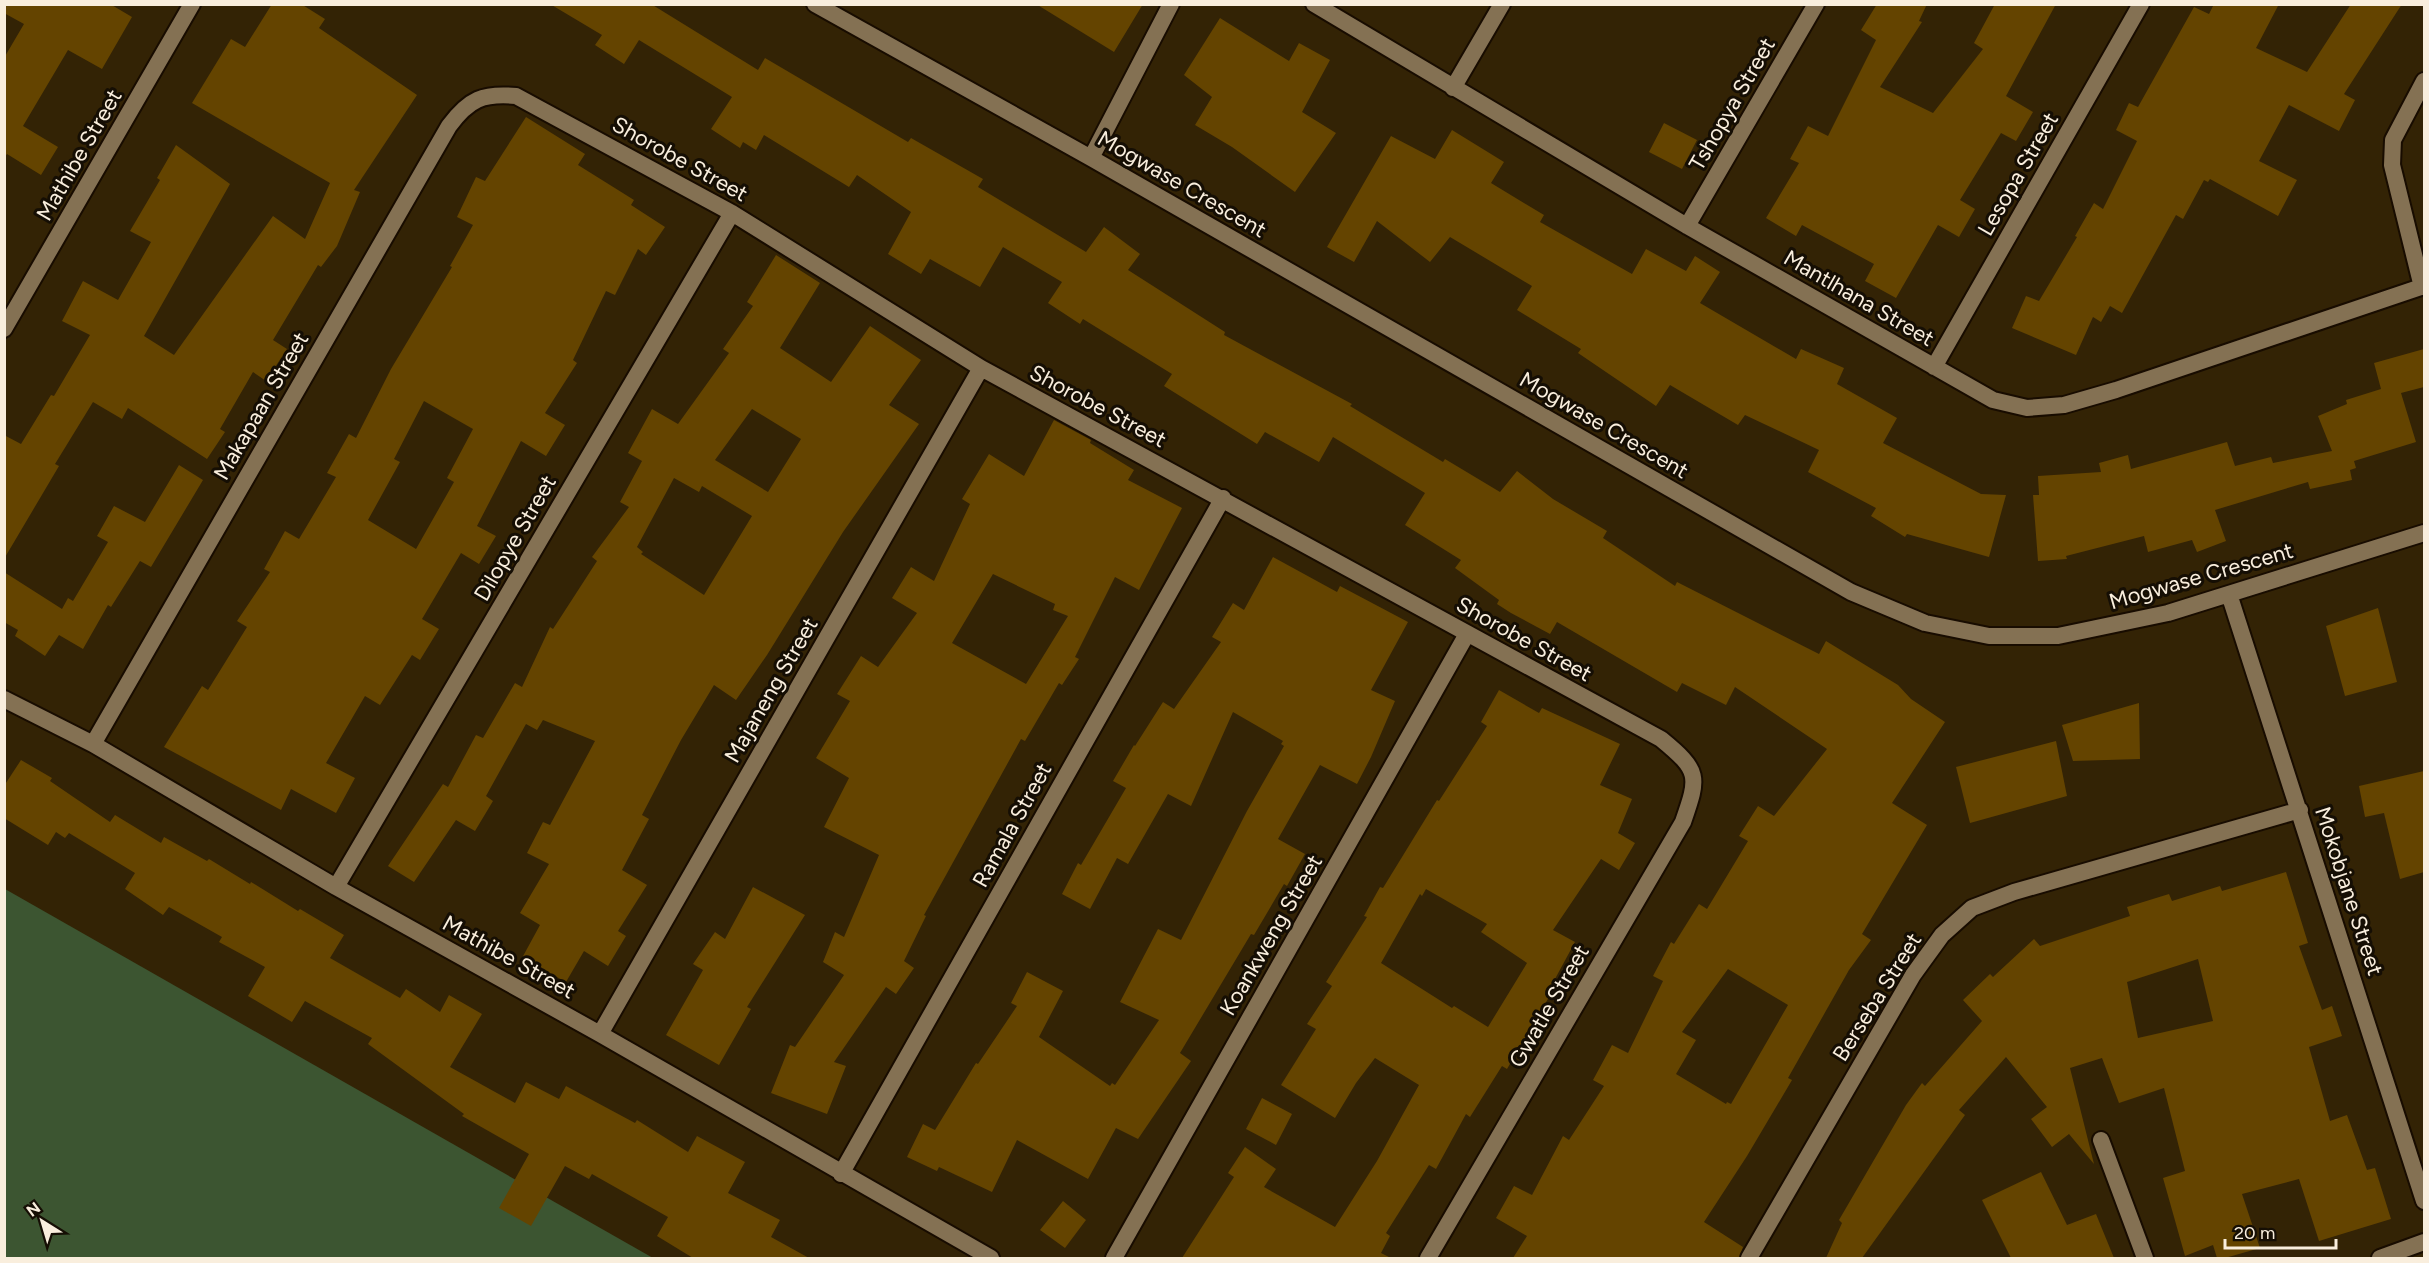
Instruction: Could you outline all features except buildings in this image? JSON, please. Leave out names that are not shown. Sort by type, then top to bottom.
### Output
[{"type":"street","name":"Mathibe Street","points":[[4,329],[192,4]]},
{"type":"street","name":"Mogwase Crescent","points":[[815,4],[1091,158],[1851,592],[1925,623],[1989,636],[2058,636],[2168,613],[2424,533]]},
{"type":"street","points":[[1091,158],[1171,4]]},
{"type":"street","name":"Mantlhana Street","points":[[1314,4],[1687,226],[1993,400],[2027,408],[2064,405],[2116,390],[2423,287]]},
{"type":"street","points":[[1454,88],[1502,4]]},
{"type":"street","name":"Tshopya Street","points":[[1687,226],[1816,4]]},
{"type":"street","name":"Lesopa Street","points":[[1934,367],[2141,4]]},
{"type":"street","points":[[2423,287],[2392,165],[2393,140],[2424,81]]},
{"type":"street","name":"Shorobe Street","points":[[477,98],[498,94],[516,96],[732,213],[981,368],[1661,739],[1680,755],[1693,771]]},
{"type":"street","name":"Makapaan Street","points":[[93,744],[449,126],[460,111],[477,98]]},
{"type":"street","name":"Dilopye Street","points":[[336,887],[732,213]]},
{"type":"street","name":"Majaneng Street","points":[[600,1034],[981,368]]},
{"type":"street","name":"Ramala Street","points":[[841,1174],[1222,498]]},
{"type":"street","name":"Mokobjane Street","points":[[2229,594],[2424,1201]]},
{"type":"street","name":"Koankweng Street","points":[[1114,1258],[1467,634]]},
{"type":"street","name":"Mathibe Street","points":[[4,699],[93,744],[336,887],[600,1034],[991,1258]]},
{"type":"street","name":"Gwatle Street","points":[[1428,1258],[1683,822],[1693,794],[1693,771]]},
{"type":"street","name":"Berseba Street","points":[[1749,1258],[1913,975],[1942,934],[1972,908],[2014,892],[2300,810]]},
{"type":"street","points":[[2101,1140],[2145,1258]]},
{"type":"street","points":[[2380,1258],[2424,1242]]},
{"type":"green space","points":[[5,889],[653,1258],[5,1258]]}]
